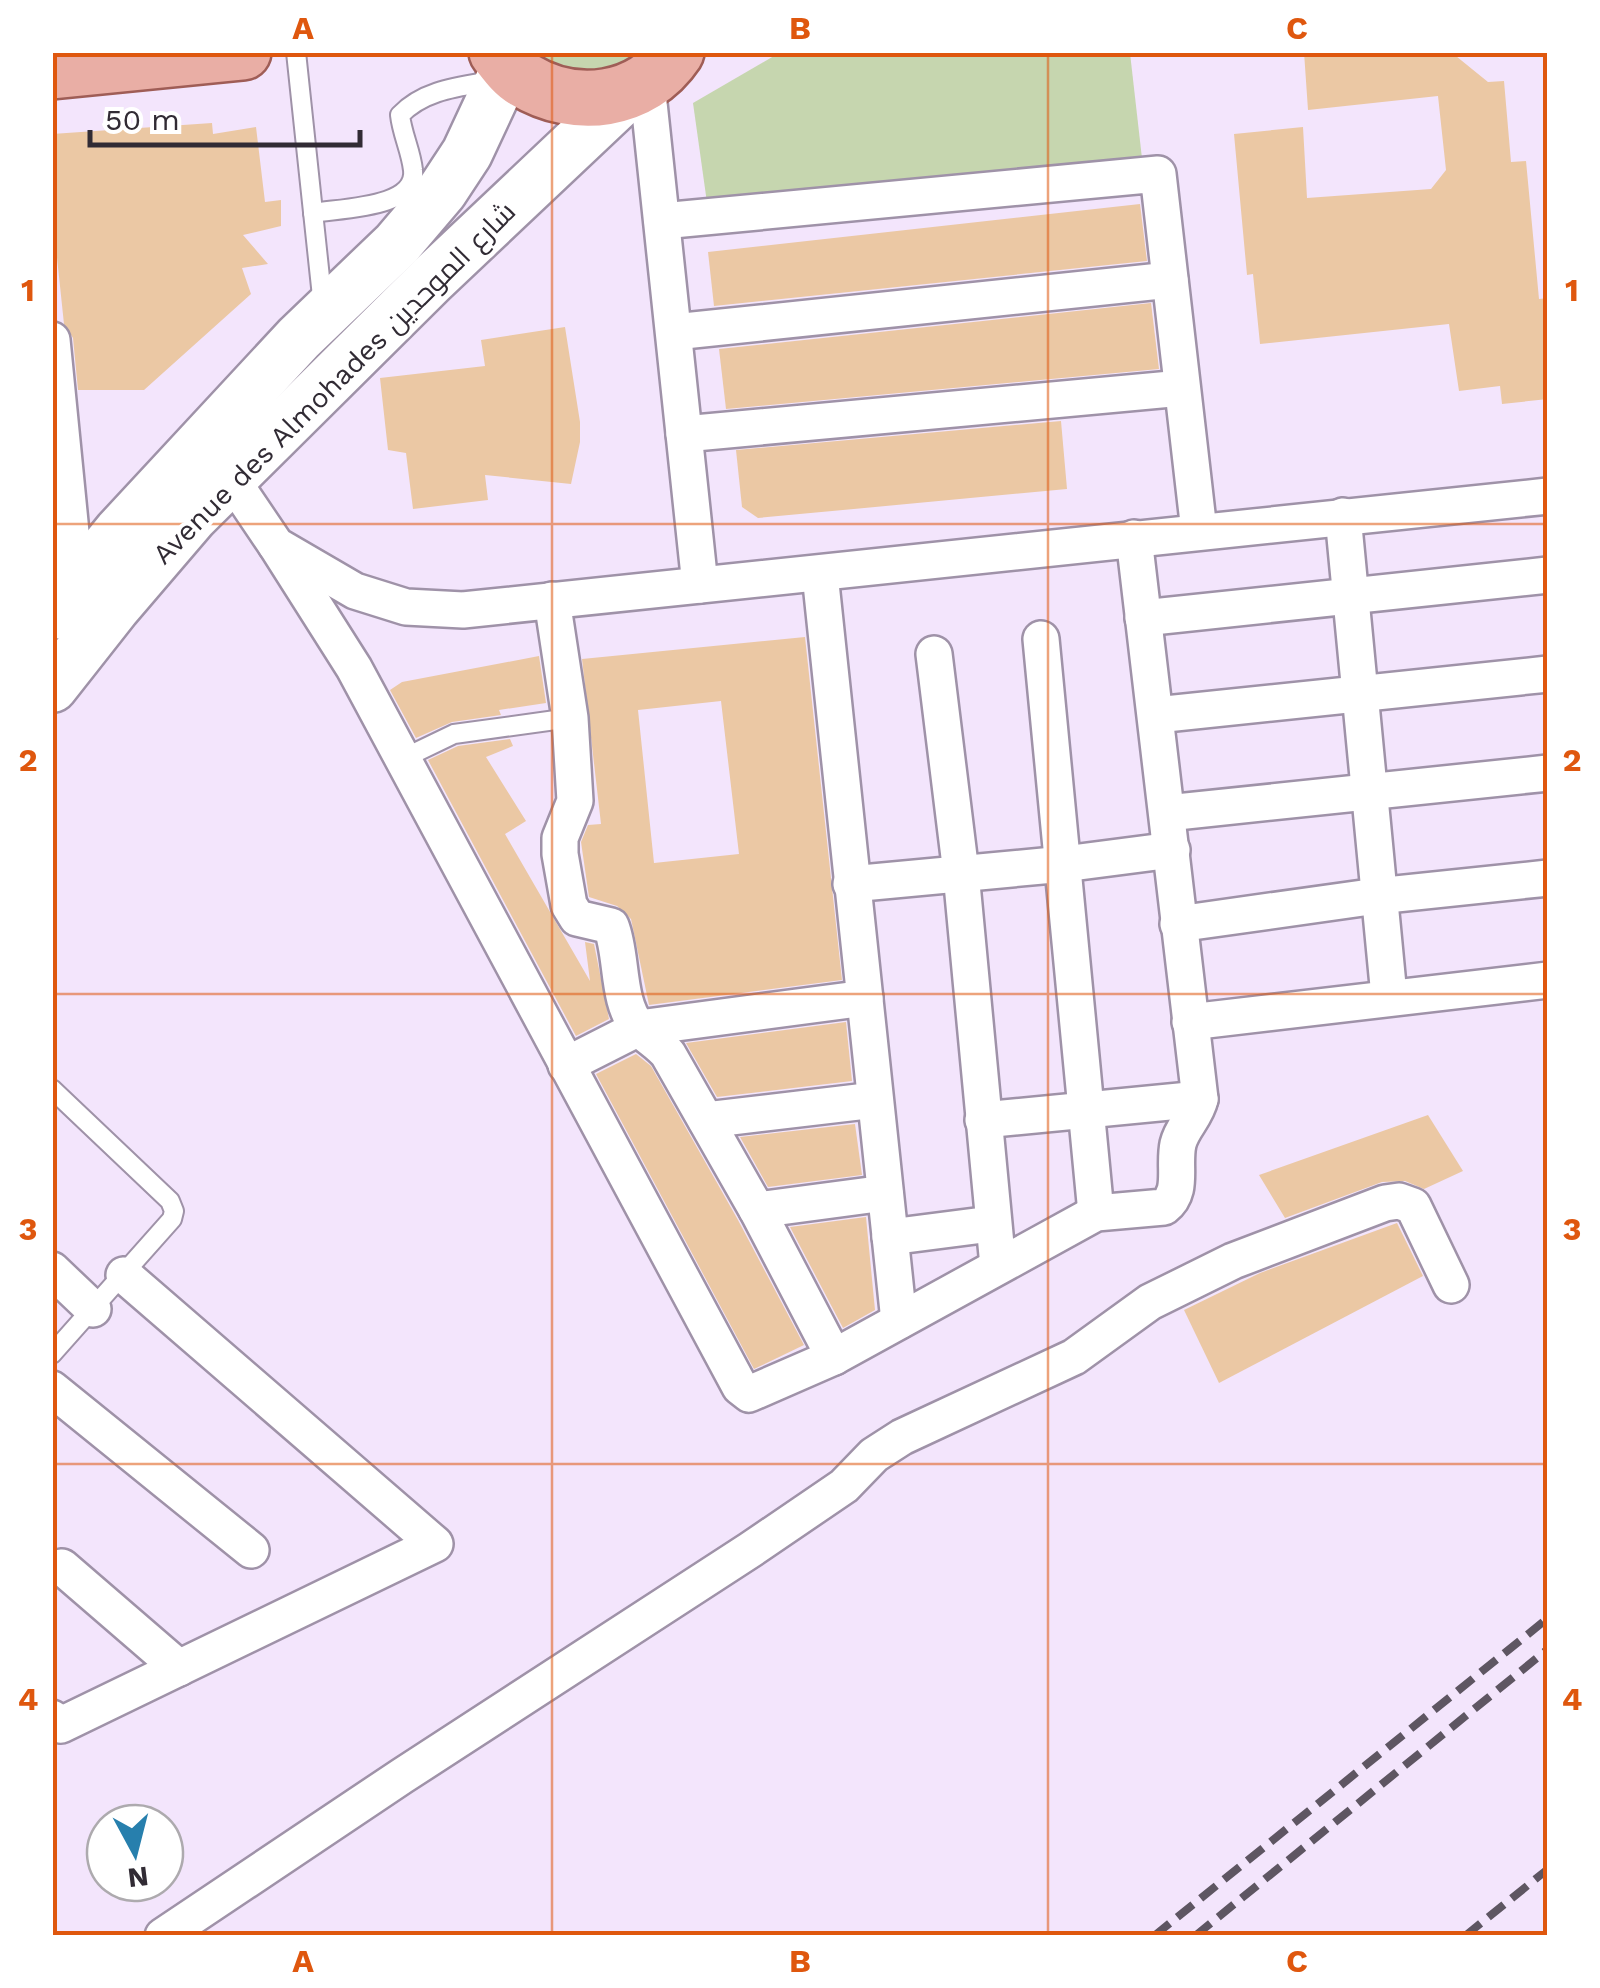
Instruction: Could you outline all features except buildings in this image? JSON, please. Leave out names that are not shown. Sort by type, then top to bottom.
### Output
[{"type":"main road","points":[[52,72],[243,52]]},
{"type":"main road","points":[[502,66],[522,79],[566,96],[608,98],[662,68]]},
{"type":"street","name":"Avenue des Almohades شارع الموحدين","points":[[60,594],[324,314],[397,244],[428,183],[467,153],[502,66]]},
{"type":"street","name":"Avenue des Almohades شارع الموحدين","points":[[52,687],[192,516],[432,279],[662,68]]},
{"type":"street","points":[[662,68],[662,221],[700,586]]},
{"type":"street","points":[[662,221],[1158,174],[1199,532]]},
{"type":"street","points":[[674,332],[1170,280]]},
{"type":"street","points":[[52,340],[60,594]]},
{"type":"street","points":[[684,434],[1182,388]]},
{"type":"street","points":[[230,478],[354,668],[743,1392],[754,1393],[834,1357],[1096,1213],[1164,1207],[1176,1192],[1179,1141],[1197,1112],[1200,1099],[1134,538]]},
{"type":"street","points":[[276,545],[355,591],[406,606],[463,610],[1548,496]]},
{"type":"street","points":[[1343,516],[1389,996]]},
{"type":"street","points":[[820,574],[898,1321]]},
{"type":"street","points":[[1143,618],[1548,575]]},
{"type":"street","points":[[552,600],[570,718],[574,802],[560,838],[566,892],[577,918],[611,926],[627,1000],[639,1028],[656,1039],[668,1054],[834,1357]]},
{"type":"street","points":[[1042,639],[1096,1213]]},
{"type":"street","points":[[934,654],[961,873],[998,1266]]},
{"type":"street","points":[[1156,715],[1548,674]]},
{"type":"street","points":[[1167,813],[1548,773]]},
{"type":"street","points":[[851,884],[1172,850]]},
{"type":"street","points":[[1178,924],[1377,896],[1548,878]]},
{"type":"street","points":[[1190,1022],[1548,980]]},
{"type":"street","points":[[566,1065],[639,1028],[865,998]]},
{"type":"street","points":[[983,1120],[1200,1099]]},
{"type":"street","points":[[706,1120],[876,1100]]},
{"type":"street","points":[[756,1210],[885,1193]]},
{"type":"street","points":[[163,1936],[750,1550],[844,1486],[874,1456],[902,1437],[1074,1357],[1150,1302],[1233,1262],[1399,1201],[1413,1206],[1451,1285]]},
{"type":"street","points":[[890,1237],[992,1224]]},
{"type":"street","points":[[52,1270],[93,1309]]},
{"type":"street","points":[[52,1718],[61,1724],[434,1544],[124,1275]]},
{"type":"street","points":[[52,1389],[251,1550]]},
{"type":"street","points":[[62,1567],[178,1668]]},
{"type":"lane","points":[[296,52],[324,314]]},
{"type":"lane","points":[[313,212],[396,199],[411,188],[428,183],[400,115],[415,100],[502,66]]},
{"type":"lane","points":[[402,760],[454,734],[570,718]]},
{"type":"lane","points":[[52,1088],[170,1201],[174,1211],[172,1219],[52,1354]]},
{"type":"green space","points":[[536,53],[635,53],[611,67],[586,71],[560,66]]},
{"type":"green space","points":[[779,53],[1130,53],[1144,176],[709,217],[693,103]]},
{"type":"railway","points":[[1154,1936],[1548,1618]]},
{"type":"railway","points":[[1195,1936],[1548,1649]]},
{"type":"railway","points":[[1465,1936],[1548,1869]]}]
